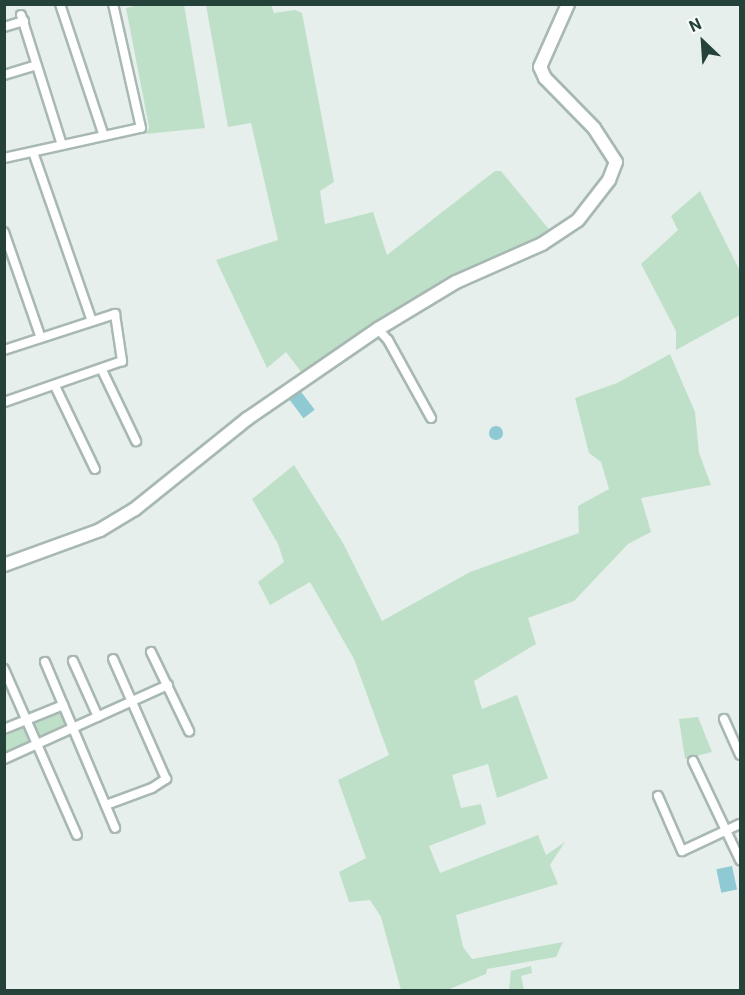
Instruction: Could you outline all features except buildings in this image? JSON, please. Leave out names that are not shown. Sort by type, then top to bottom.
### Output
[{"type":"street","points":[[60,4],[104,136]]},
{"type":"street","points":[[4,158],[141,128],[113,4]]},
{"type":"street","points":[[4,565],[100,530],[135,509],[247,419],[378,329],[456,282],[564,231],[578,220],[609,180],[616,162],[602,138],[545,78],[540,67],[568,4]]},
{"type":"street","points":[[4,27],[22,18],[62,145]]},
{"type":"street","points":[[4,75],[36,65]]},
{"type":"street","points":[[33,152],[92,321]]},
{"type":"street","points":[[4,232],[41,338]]},
{"type":"street","points":[[4,350],[115,314],[122,362],[4,402]]},
{"type":"street","points":[[378,329],[388,340],[431,417]]},
{"type":"street","points":[[102,370],[136,441]]},
{"type":"street","points":[[55,386],[95,469]]},
{"type":"street","points":[[152,652],[189,731]]},
{"type":"street","points":[[105,805],[152,788],[166,779],[114,659]]},
{"type":"street","points":[[73,661],[98,717]]},
{"type":"street","points":[[45,662],[115,828]]},
{"type":"street","points":[[4,669],[77,835]]},
{"type":"street","points":[[5,759],[168,685]]},
{"type":"street","points":[[4,729],[63,705]]},
{"type":"street","points":[[724,719],[741,755]]},
{"type":"street","points":[[693,761],[725,832],[741,860]]},
{"type":"street","points":[[658,796],[682,851],[741,824]]},
{"type":"green space","points":[[140,5],[184,5],[205,128],[146,134],[149,127],[126,8]]},
{"type":"green space","points":[[206,5],[271,5],[274,13],[295,10],[302,13],[334,182],[320,191],[325,224],[373,212],[387,255],[495,171],[501,171],[552,233],[369,329],[302,373],[286,352],[267,368],[216,260],[278,240],[251,123],[228,127]]},
{"type":"green space","points":[[700,191],[740,271],[740,315],[676,350],[676,331],[641,264],[678,230],[671,216]]},
{"type":"green space","points":[[670,354],[695,412],[699,453],[711,485],[641,498],[651,532],[628,544],[574,601],[528,618],[536,644],[474,681],[482,709],[517,695],[548,778],[497,798],[488,764],[452,775],[461,808],[481,804],[486,824],[429,846],[440,873],[538,835],[546,855],[565,842],[550,865],[558,884],[456,915],[463,947],[472,959],[563,942],[556,957],[487,969],[486,974],[447,990],[401,990],[381,917],[370,900],[349,902],[339,872],[366,858],[338,780],[389,755],[354,659],[310,582],[270,605],[258,582],[284,562],[278,544],[252,499],[294,465],[343,543],[382,621],[470,572],[579,533],[578,506],[609,489],[601,462],[589,453],[575,398],[617,383]]},
{"type":"green space","points":[[61,711],[68,727],[40,739],[33,724]]},
{"type":"green space","points":[[698,717],[712,752],[685,759],[679,719]]},
{"type":"green space","points":[[24,727],[30,742],[5,753],[5,736]]},
{"type":"green space","points":[[531,966],[532,973],[521,976],[524,990],[509,990],[511,971]]},
{"type":"water","points":[[299,389],[315,410],[303,418],[288,397]]},
{"type":"water","points":[[493,426],[499,426],[503,433],[499,440],[493,440],[489,436],[489,430]]},
{"type":"water","points":[[732,866],[737,889],[721,893],[716,869]]}]
